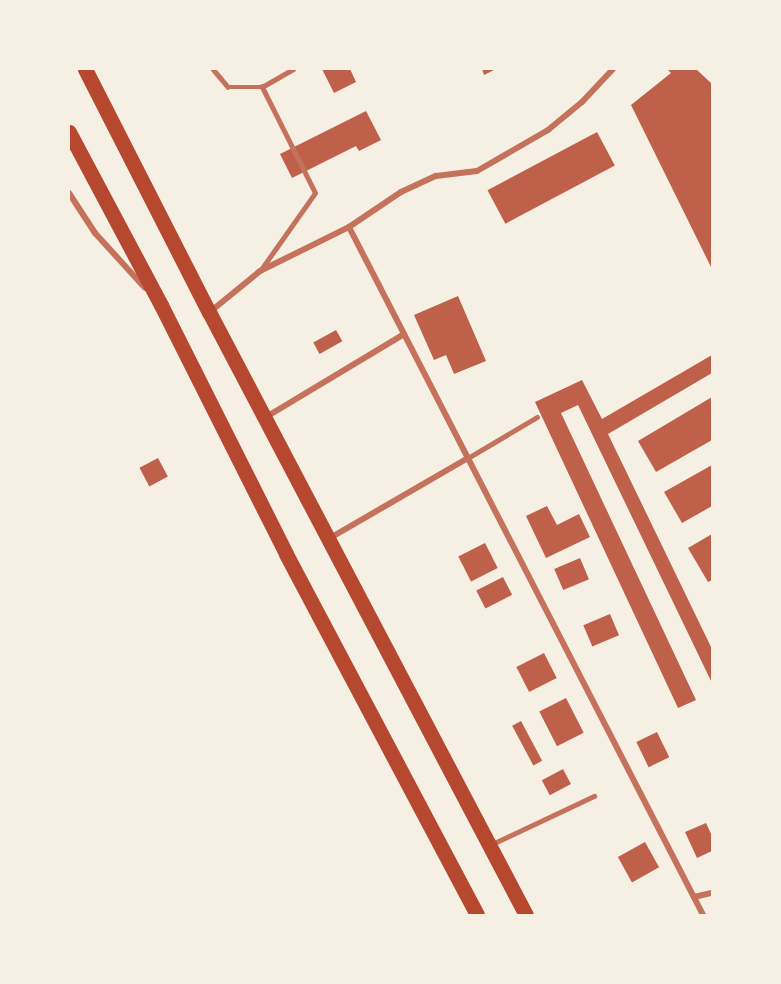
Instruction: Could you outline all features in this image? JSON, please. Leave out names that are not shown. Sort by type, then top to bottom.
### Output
[{"type":"highway","points":[[85,69],[209,312],[330,538],[526,915]]},
{"type":"highway","points":[[69,132],[161,305],[286,554],[477,915]]},
{"type":"street","points":[[209,312],[260,271],[349,227],[400,192],[436,176],[477,171],[548,130],[582,102],[613,69]]},
{"type":"street","points":[[69,193],[95,233],[161,305]]},
{"type":"street","points":[[349,227],[703,915]]},
{"type":"street","points":[[265,417],[404,334]]},
{"type":"street","points":[[330,538],[468,458]]},
{"type":"street","points":[[694,897],[712,893]]},
{"type":"lane","points":[[213,69],[228,87],[262,87],[293,69]]},
{"type":"lane","points":[[260,271],[315,193],[262,87]]},
{"type":"lane","points":[[468,458],[537,417]]},
{"type":"lane","points":[[490,845],[594,796]]},
{"type":"building","points":[[322,69],[350,69],[356,82],[334,93]]},
{"type":"building","points":[[482,69],[496,69],[484,75]]},
{"type":"building","points":[[667,69],[696,69],[712,84],[712,269],[631,105],[671,73]]},
{"type":"building","points":[[366,111],[381,140],[359,151],[356,146],[292,178],[280,154]]},
{"type":"building","points":[[597,132],[615,166],[505,224],[488,190]]},
{"type":"building","points":[[458,296],[486,361],[454,374],[446,355],[434,360],[414,315]]},
{"type":"building","points":[[336,330],[342,341],[320,354],[313,343]]},
{"type":"building","points":[[712,355],[712,373],[608,434],[712,649],[712,683],[578,405],[561,413],[696,700],[678,708],[535,402],[582,380],[602,419]]},
{"type":"building","points":[[712,397],[712,440],[656,472],[638,441]]},
{"type":"building","points":[[158,458],[168,477],[149,486],[139,468]]},
{"type":"building","points":[[712,465],[712,506],[682,523],[664,492]]},
{"type":"building","points":[[547,506],[557,525],[579,514],[590,537],[546,558],[526,516]]},
{"type":"building","points":[[712,534],[712,580],[708,582],[688,548]]},
{"type":"building","points":[[485,543],[498,568],[471,582],[458,557]]},
{"type":"building","points":[[580,558],[589,579],[563,590],[554,569]]},
{"type":"building","points":[[503,577],[512,595],[485,608],[476,591]]},
{"type":"building","points":[[610,614],[619,635],[592,647],[583,625]]},
{"type":"building","points":[[544,653],[557,678],[529,692],[516,667]]},
{"type":"building","points":[[566,698],[584,733],[557,746],[539,712]]},
{"type":"building","points":[[521,721],[542,761],[533,765],[512,726]]},
{"type":"building","points":[[657,732],[669,757],[649,767],[636,742]]},
{"type":"building","points":[[563,769],[571,784],[550,795],[542,780]]},
{"type":"building","points":[[706,823],[712,836],[712,851],[697,858],[685,832]]},
{"type":"building","points":[[645,842],[659,867],[632,882],[618,857]]}]
